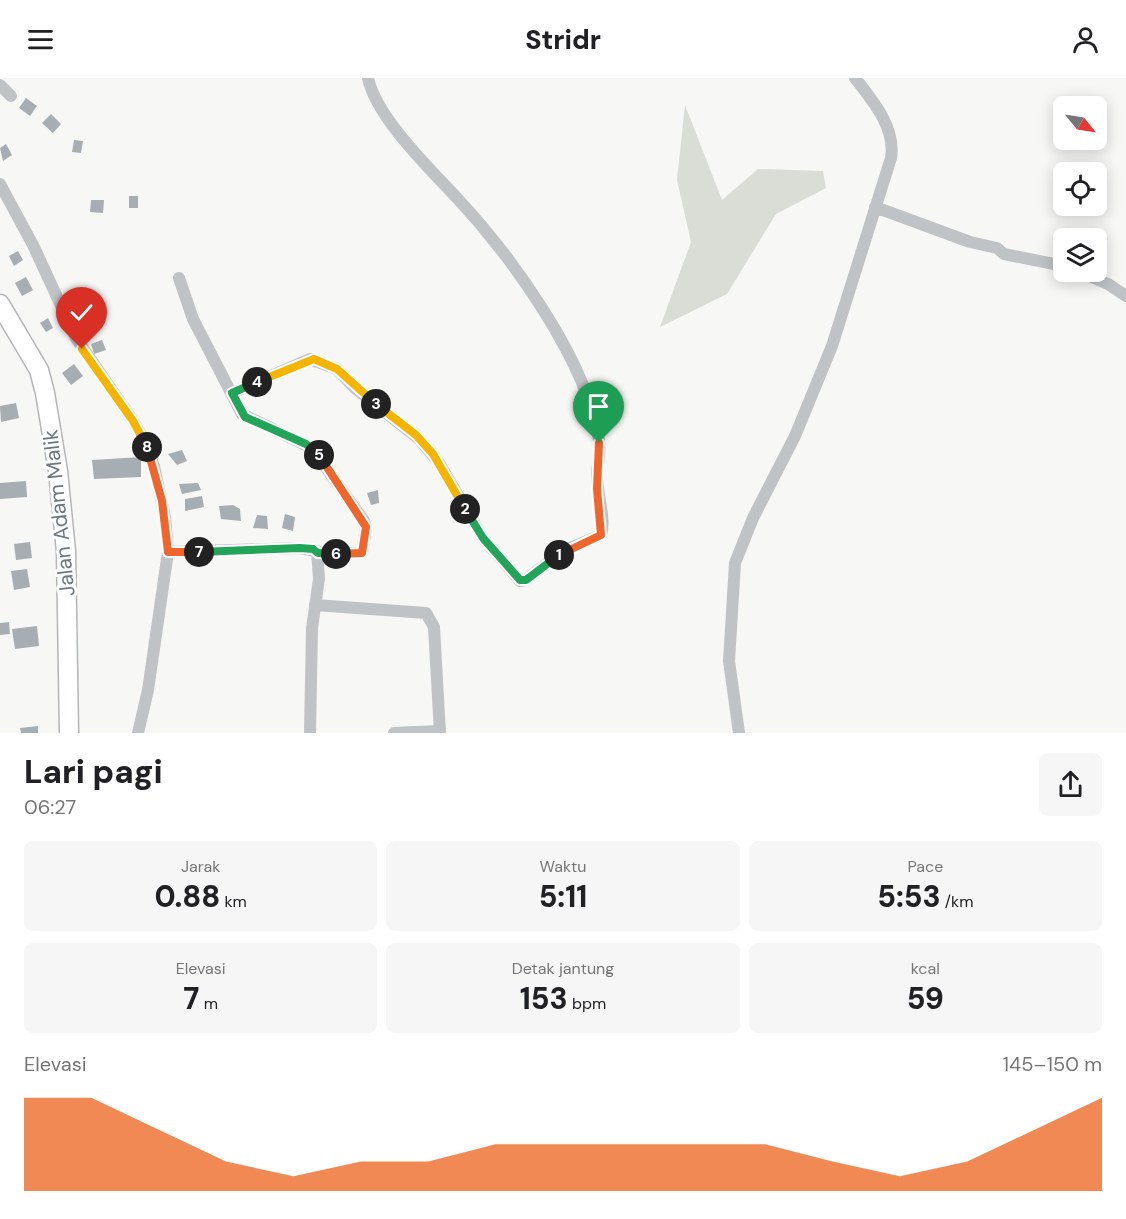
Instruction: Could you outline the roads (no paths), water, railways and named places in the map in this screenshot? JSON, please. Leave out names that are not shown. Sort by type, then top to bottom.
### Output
[{"type":"highway","name":"Jalan Adam Malik","points":[[0,304],[39,370],[58,471],[68,596],[69,733]]},
{"type":"street","points":[[232,393],[310,359],[337,369],[355,388],[416,435],[433,454],[483,538],[520,580],[526,580],[563,551],[601,535],[597,489],[599,438],[584,392],[554,328],[529,286],[502,250],[429,169],[386,115],[373,95],[368,78]]},
{"type":"street","points":[[739,733],[729,661],[735,563],[753,518],[795,436],[832,346],[893,146],[884,121],[855,78]]},
{"type":"street","points":[[0,85],[11,96]]},
{"type":"street","points":[[0,184],[33,245],[79,344],[146,444],[162,501],[168,552],[148,690],[138,733]]},
{"type":"street","points":[[875,207],[970,242],[997,249],[1004,254],[1053,264]]},
{"type":"street","points":[[168,552],[300,548],[313,549],[318,553],[362,553],[366,527],[318,453],[306,444],[245,417],[193,319],[179,278]]},
{"type":"street","points":[[1103,282],[1126,296]]},
{"type":"street","points":[[310,733],[312,628],[319,579],[318,553]]},
{"type":"street","points":[[315,605],[426,613],[430,616],[434,627],[439,732],[394,733]]}]
